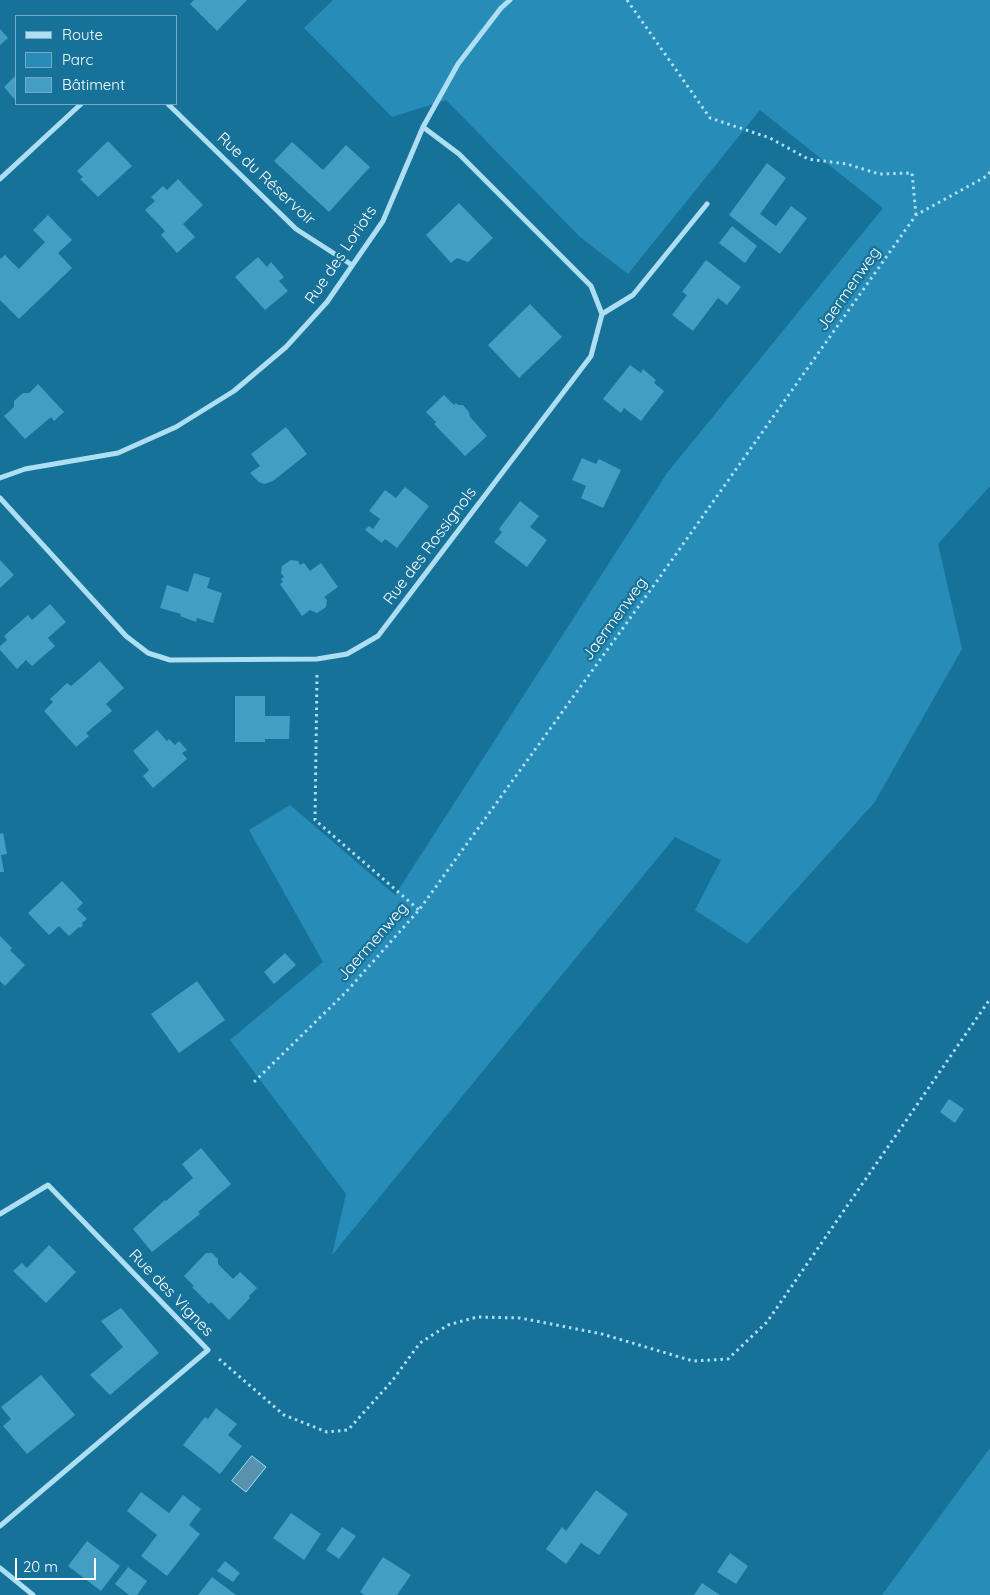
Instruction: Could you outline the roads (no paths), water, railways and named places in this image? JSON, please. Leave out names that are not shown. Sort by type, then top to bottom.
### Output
[{"type":"street","name":"Rue des Loriots","points":[[0,478],[24,469],[118,453],[176,427],[234,390],[286,347],[327,302],[383,221],[423,127],[458,64],[510,0]]},
{"type":"street","points":[[0,179],[80,105]]},
{"type":"street","name":"Rue du Réservoir","points":[[169,105],[296,229],[352,265]]},
{"type":"street","points":[[423,127],[459,154],[591,286],[602,314],[634,295],[707,204]]},
{"type":"street","name":"Rue des Rossignols","points":[[0,498],[126,636],[148,653],[170,660],[317,659],[347,654],[378,636],[591,356],[602,314]]},
{"type":"street","name":"Rue des Vignes","points":[[0,1214],[48,1185],[208,1350],[0,1526]]},
{"type":"street","points":[[0,1568],[33,1595]]}]
